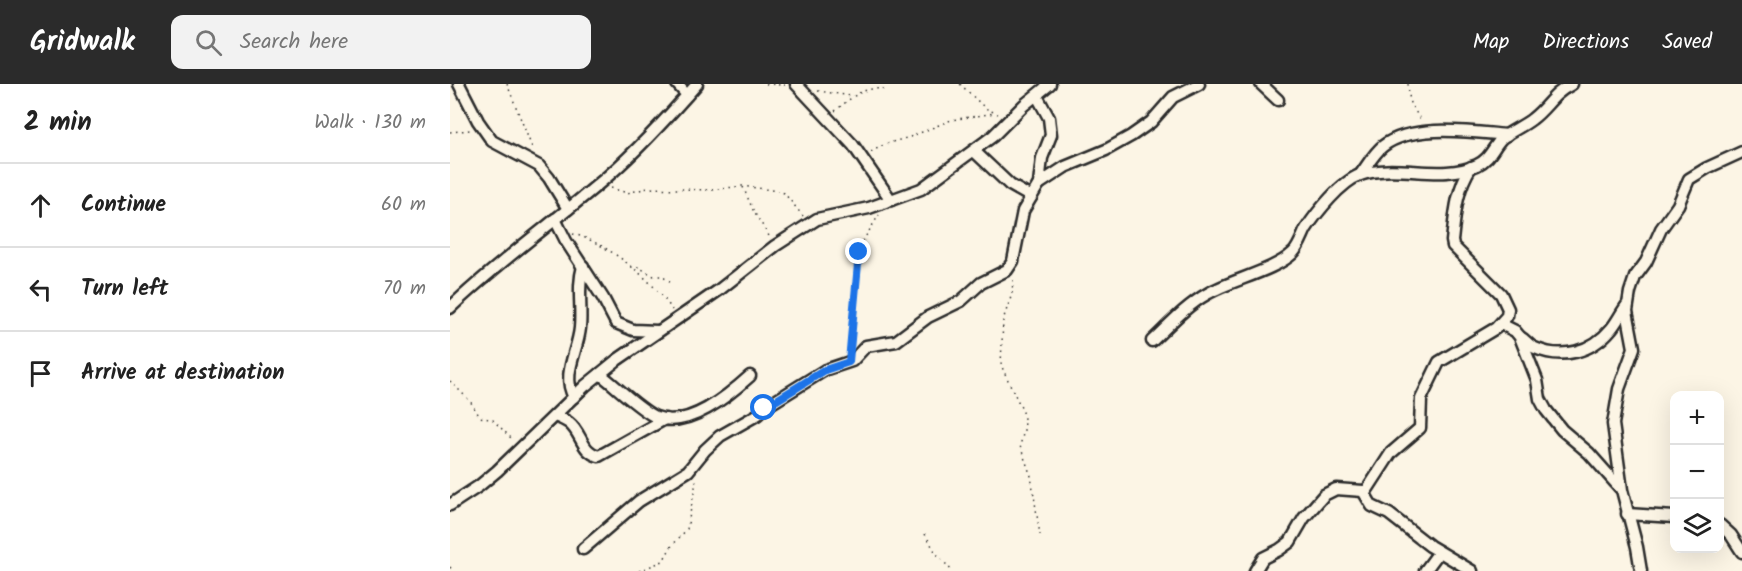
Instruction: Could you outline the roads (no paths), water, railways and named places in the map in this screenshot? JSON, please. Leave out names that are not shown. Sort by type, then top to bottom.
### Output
[{"type":"street","points":[[459,84],[492,141],[538,166],[549,178],[568,209]]},
{"type":"street","points":[[677,84],[687,95]]},
{"type":"street","points":[[450,308],[475,284],[599,183],[644,141],[697,84]]},
{"type":"street","points":[[450,505],[479,486],[600,374],[677,317],[719,290],[775,246],[820,218],[869,208],[921,189],[974,152],[1050,84]]},
{"type":"street","points":[[583,549],[639,501],[688,471],[720,436],[757,415],[767,405],[825,370],[849,362],[866,346],[896,341],[928,317],[961,301],[981,283],[1007,270],[1013,261],[1023,211],[1039,184],[1065,167],[1106,150],[1131,136],[1151,122],[1173,97],[1199,84]]},
{"type":"street","points":[[1263,84],[1278,100]]},
{"type":"street","points":[[1360,175],[1384,171],[1450,172],[1485,161],[1507,135],[1532,119],[1556,93],[1570,84]]},
{"type":"street","points":[[799,87],[861,157],[887,202]]},
{"type":"street","points":[[1037,96],[1049,118],[1051,130],[1041,161],[1039,184]]},
{"type":"street","points":[[1152,341],[1206,294],[1269,267],[1294,252],[1310,222],[1323,206],[1360,175],[1381,147],[1390,141],[1401,135],[1431,132],[1507,135]]},
{"type":"street","points":[[974,152],[1010,185],[1031,197]]},
{"type":"street","points":[[1501,324],[1515,331],[1533,348],[1560,355],[1585,349],[1604,336],[1627,305],[1635,277],[1646,262],[1661,229],[1678,205],[1689,179],[1742,152]]},
{"type":"street","points":[[1255,571],[1263,558],[1290,542],[1304,518],[1324,495],[1336,489],[1363,491],[1372,485],[1391,453],[1420,428],[1421,399],[1438,362],[1483,338],[1501,324],[1507,316],[1508,309],[1505,300],[1453,246],[1458,195],[1471,167]]},
{"type":"street","points":[[555,219],[616,323],[633,330],[658,331]]},
{"type":"street","points":[[574,397],[569,389],[569,382],[580,330],[579,280],[583,266]]},
{"type":"street","points":[[1627,305],[1634,348],[1619,389],[1613,424],[1622,490],[1641,571]]},
{"type":"street","points":[[1520,337],[1546,411],[1562,430],[1614,478],[1622,490]]},
{"type":"street","points":[[600,374],[649,414],[665,419]]},
{"type":"street","points":[[555,416],[569,423],[578,433],[586,449],[599,456],[665,419],[702,412],[724,399],[750,376]]},
{"type":"street","points":[[1363,491],[1372,506],[1389,514],[1439,552],[1472,571]]},
{"type":"street","points":[[1627,514],[1670,517]]},
{"type":"street","points":[[1724,529],[1731,535],[1742,552]]},
{"type":"street","points":[[1425,571],[1439,552]]}]
